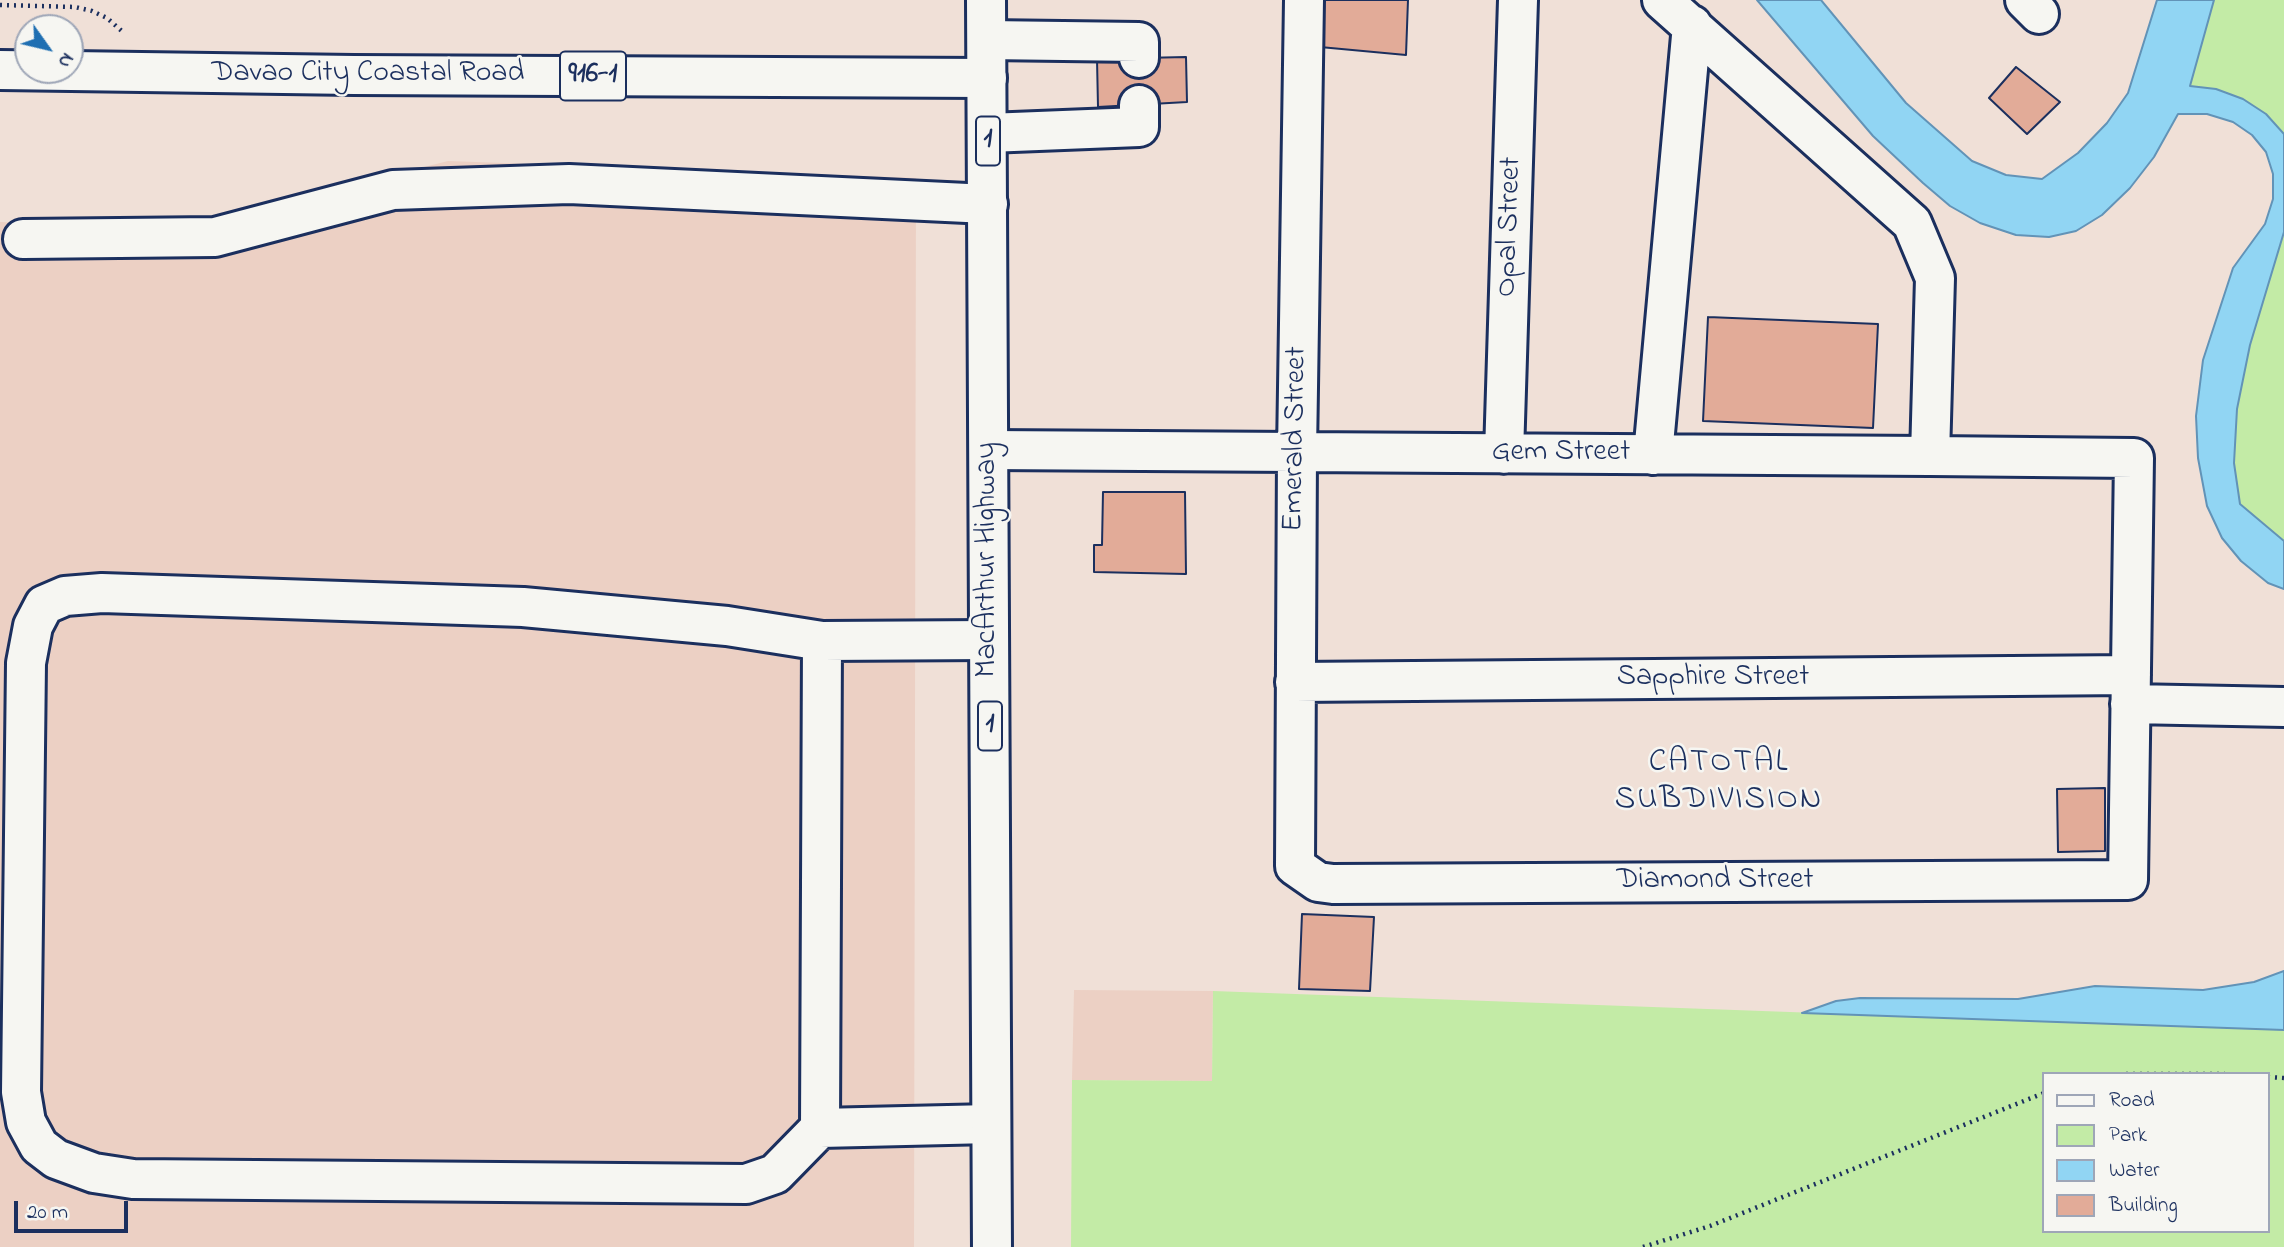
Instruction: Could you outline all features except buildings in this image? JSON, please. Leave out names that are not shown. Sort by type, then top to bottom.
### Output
[{"type":"main road","name":"MacArthur Highway","points":[[986,0],[992,1247]]},
{"type":"main road","name":"Emerald Street","points":[[1304,0],[1294,851],[1295,866],[1304,875]]},
{"type":"main road","name":"Opal Street","points":[[1504,454],[1518,0]]},
{"type":"main road","points":[[1662,0],[1912,223],[1935,278],[1930,456]]},
{"type":"main road","points":[[1653,455],[1692,25]]},
{"type":"main road","points":[[987,40],[1139,42],[1139,58]]},
{"type":"main road","name":"Davao City Coastal Road","points":[[0,70],[354,75],[987,78]]},
{"type":"main road","points":[[988,133],[1139,127],[1139,104]]},
{"type":"main road","points":[[23,239],[215,237],[393,190],[542,184],[988,204]]},
{"type":"main road","name":"Gem Street","points":[[989,450],[2134,458],[2130,689]]},
{"type":"main road","points":[[822,641],[820,1128],[775,1174],[746,1185],[133,1179],[94,1173],[56,1159],[39,1146],[26,1122],[21,1092],[26,663],[33,626],[44,606],[65,596],[102,593],[523,607],[727,626],[822,641],[989,640]]},
{"type":"main road","name":"Sapphire Street","points":[[1295,682],[2130,689],[2284,707]]},
{"type":"main road","name":"Diamond Street","points":[[1304,875],[1318,882],[1332,884],[2128,880],[2130,689]]},
{"type":"main road","points":[[820,1128],[991,1124]]},
{"type":"path","points":[[0,5],[75,7],[107,18]]},
{"type":"path","points":[[1643,1247],[1710,1226],[2042,1094]]},
{"type":"shaded area","points":[[448,161],[916,178],[914,1247],[0,1247],[0,222],[179,229]]},
{"type":"shaded area","points":[[1074,990],[1213,991],[1212,1081],[1072,1080]]},
{"type":"green space","points":[[2214,0],[2284,0],[2284,134],[2266,114],[2189,86]]},
{"type":"green space","points":[[2284,232],[2284,541],[2240,504],[2234,463],[2237,410],[2250,345]]},
{"type":"green space","points":[[1213,991],[2284,1030],[2284,1247],[1071,1247],[1072,1080],[1212,1081]]},
{"type":"water","points":[[1757,0],[1821,0],[1906,103],[1972,161],[2006,175],[2042,179],[2078,153],[2107,123],[2128,93],[2157,0],[2214,0],[2190,86],[2216,89],[2243,99],[2266,114],[2284,134],[2284,232],[2250,345],[2237,409],[2234,463],[2240,504],[2284,541],[2284,589],[2268,583],[2241,561],[2222,538],[2207,506],[2198,458],[2196,416],[2203,360],[2233,268],[2265,224],[2273,199],[2273,174],[2266,152],[2252,135],[2233,122],[2207,114],[2178,114],[2154,157],[2130,188],[2102,215],[2076,231],[2049,237],[2016,235],[1980,223],[1950,206],[1923,183],[1873,136]]},
{"type":"water","points":[[2284,971],[2284,1030],[1802,1013],[1836,1001],[1860,998],[2018,999],[2095,986],[2203,990],[2254,982]]},
{"type":"district","name":"CATOTAL SUBDIVISION","points":[[1719,784]]}]
